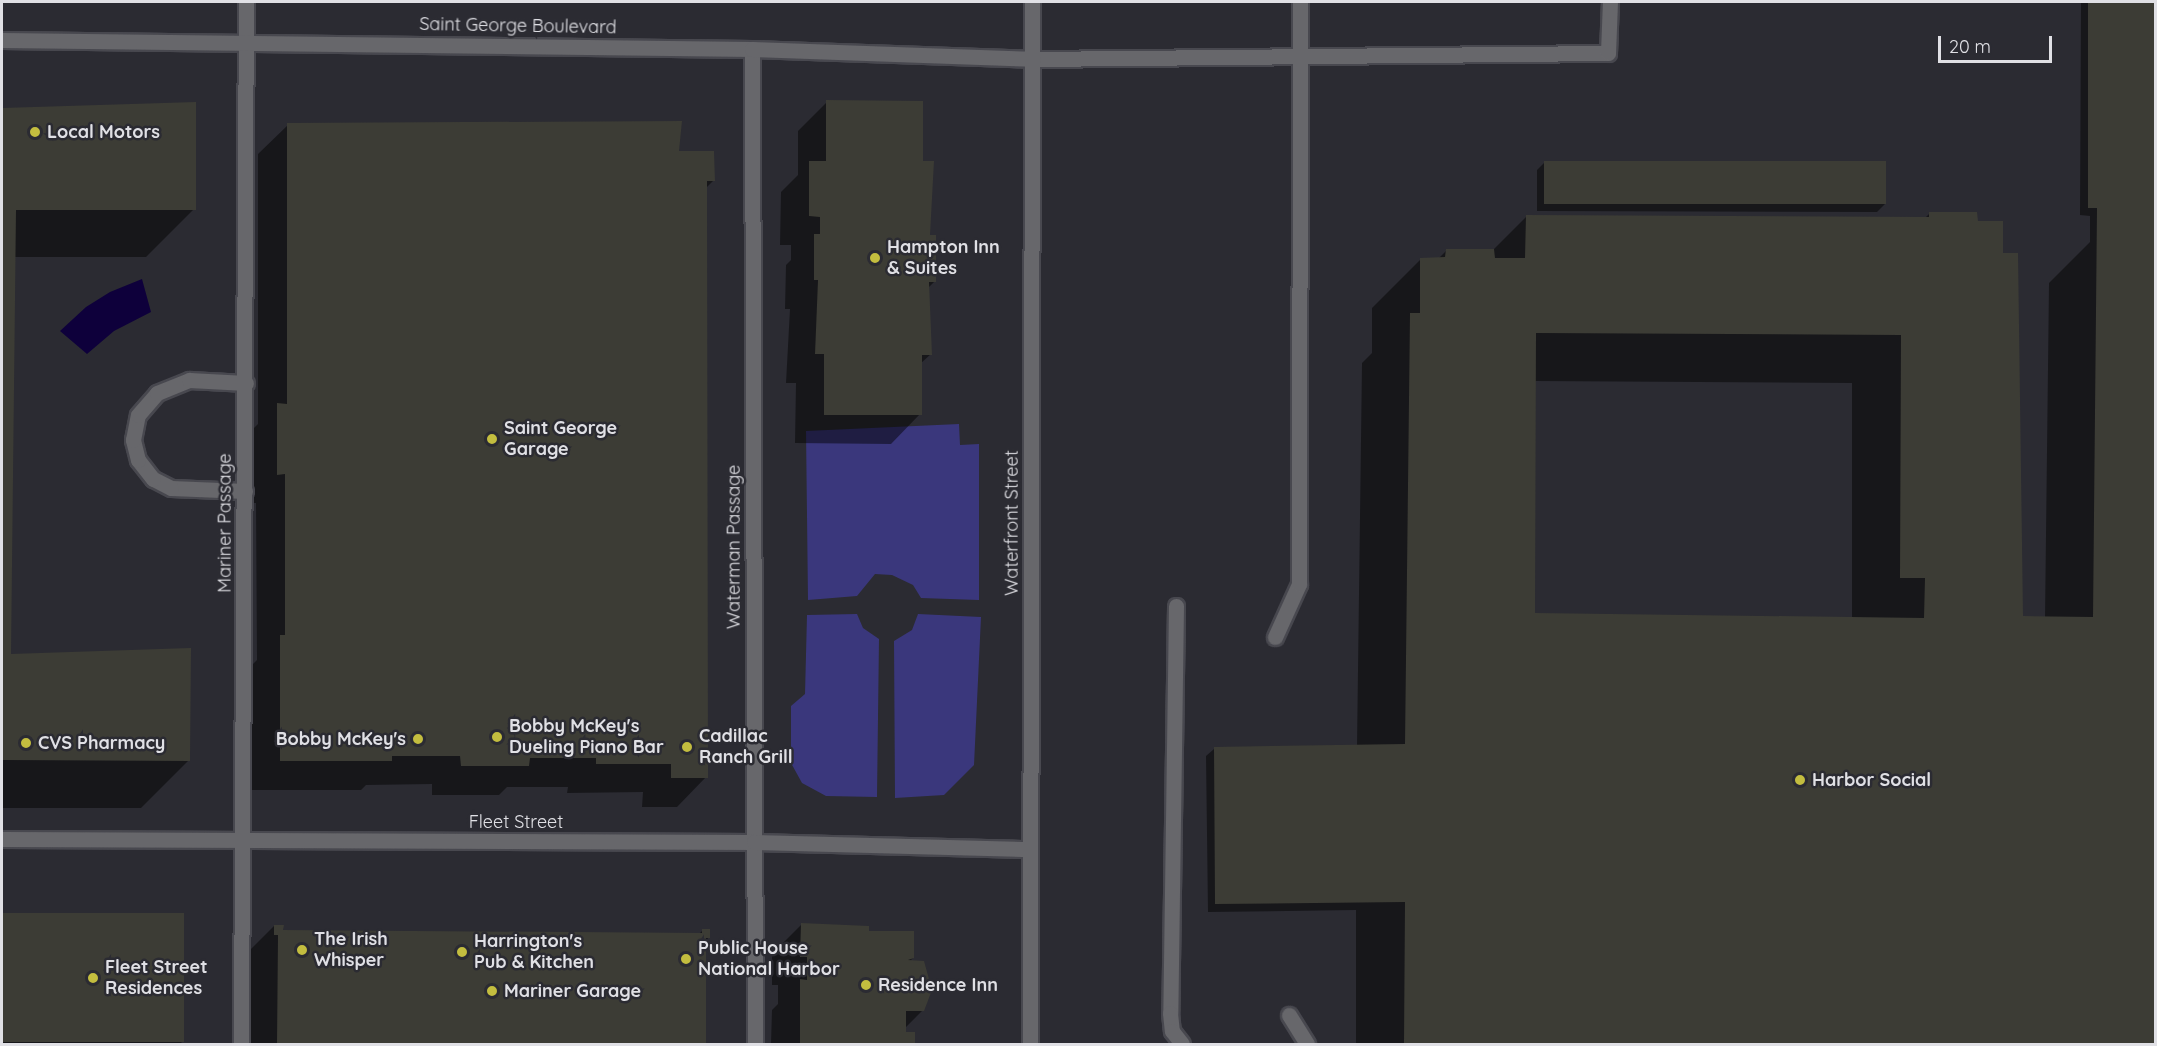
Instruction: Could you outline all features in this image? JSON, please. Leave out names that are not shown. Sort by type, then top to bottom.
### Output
[{"type":"street","name":"Mariner Passage","points":[[241,1044],[248,41],[246,2]]},
{"type":"street","name":"Waterfront Street","points":[[1030,1044],[1032,2]]},
{"type":"street","points":[[1275,637],[1299,584],[1300,2]]},
{"type":"street","name":"Saint George Boulevard","points":[[2,40],[248,41],[752,49],[1033,59],[1608,53],[1610,2]]},
{"type":"street","name":"Waterman Passage","points":[[752,49],[755,1044]]},
{"type":"street","points":[[245,490],[171,488],[153,479],[138,460],[133,440],[138,416],[157,393],[189,380],[246,383]]},
{"type":"street","points":[[1176,606],[1170,1013],[1172,1031],[1182,1044]]},
{"type":"street","name":"Fleet Street","points":[[2,839],[754,842],[1030,849]]},
{"type":"street","points":[[1289,1015],[1307,1044]]},
{"type":"shaded area","points":[[142,279],[151,312],[114,331],[87,354],[60,331],[86,307],[110,292]]},
{"type":"shaded area","points":[[959,424],[960,445],[979,444],[979,600],[921,598],[913,585],[892,575],[875,574],[857,596],[808,600],[806,431]]},
{"type":"shaded area","points":[[857,614],[863,628],[879,639],[877,797],[826,796],[802,783],[791,763],[791,706],[805,694],[807,615]]},
{"type":"shaded area","points":[[918,614],[981,617],[974,765],[944,795],[895,798],[894,641],[912,630]]},
{"type":"building","points":[[2088,2],[2156,2],[2156,1044],[1404,1044],[1405,902],[1215,904],[1214,747],[1405,744],[1410,313],[1420,313],[1420,258],[1445,257],[1446,249],[1494,249],[1495,258],[1525,258],[1526,215],[1929,217],[1929,212],[1977,212],[1978,221],[2003,221],[2003,253],[2018,253],[2023,616],[2093,617],[2097,208],[2088,208]],"holes":[[[1536,333],[1901,335],[1900,578],[1925,578],[1924,618],[1535,613]]]},
{"type":"building","name":"Hampton Inn & Suites","points":[[826,100],[923,101],[923,161],[934,161],[930,235],[936,235],[936,282],[929,282],[932,355],[922,355],[922,415],[824,415],[824,354],[815,354],[818,280],[814,280],[814,234],[820,234],[820,217],[809,216],[809,161],[826,161]]},
{"type":"building","points":[[196,102],[196,210],[16,210],[11,654],[191,648],[190,761],[2,760],[2,108]]},
{"type":"building","name":"Saint George Garage","points":[[682,121],[679,151],[714,151],[715,181],[707,181],[708,778],[671,778],[671,764],[596,764],[596,758],[530,758],[529,766],[461,766],[460,756],[392,756],[392,761],[280,761],[280,635],[285,635],[285,474],[277,475],[277,403],[287,404],[287,123]]},
{"type":"building","points":[[1544,161],[1886,161],[1886,204],[1544,204]]},
{"type":"building","name":"Fleet Street Residences","points":[[2,913],[184,913],[184,1042],[2,1042]]},
{"type":"building","name":"Residence Inn","points":[[801,923],[869,926],[869,931],[914,931],[914,958],[908,960],[924,961],[932,990],[924,1011],[906,1011],[906,1032],[915,1032],[915,1044],[800,1044],[800,979],[807,980],[807,957],[800,957]]},
{"type":"building","name":"Mariner Garage","points":[[274,925],[284,925],[283,930],[702,933],[702,929],[710,929],[710,938],[706,938],[706,1044],[277,1044],[278,935],[274,935]]},
{"type":"place","name":"Local Motors","points":[[35,132]]},
{"type":"place","name":"Hampton Inn & Suites","points":[[875,258]]},
{"type":"place","name":"Saint George Garage","points":[[492,439]]},
{"type":"place","name":"Bobby McKey's Dueling Piano Bar","points":[[497,737]]},
{"type":"place","name":"Bobby McKey's","points":[[418,739]]},
{"type":"place","name":"CVS Pharmacy","points":[[26,743]]},
{"type":"place","name":"Cadillac Ranch Grill","points":[[687,747]]},
{"type":"place","name":"Harbor Social","points":[[1800,780]]},
{"type":"place","name":"The Irish Whisper","points":[[302,950]]},
{"type":"place","name":"Harrington's Pub & Kitchen","points":[[462,952]]},
{"type":"place","name":"Public House National Harbor","points":[[686,959]]},
{"type":"place","name":"Fleet Street Residences","points":[[93,978]]},
{"type":"place","name":"Residence Inn","points":[[866,985]]},
{"type":"place","name":"Mariner Garage","points":[[492,991]]}]
